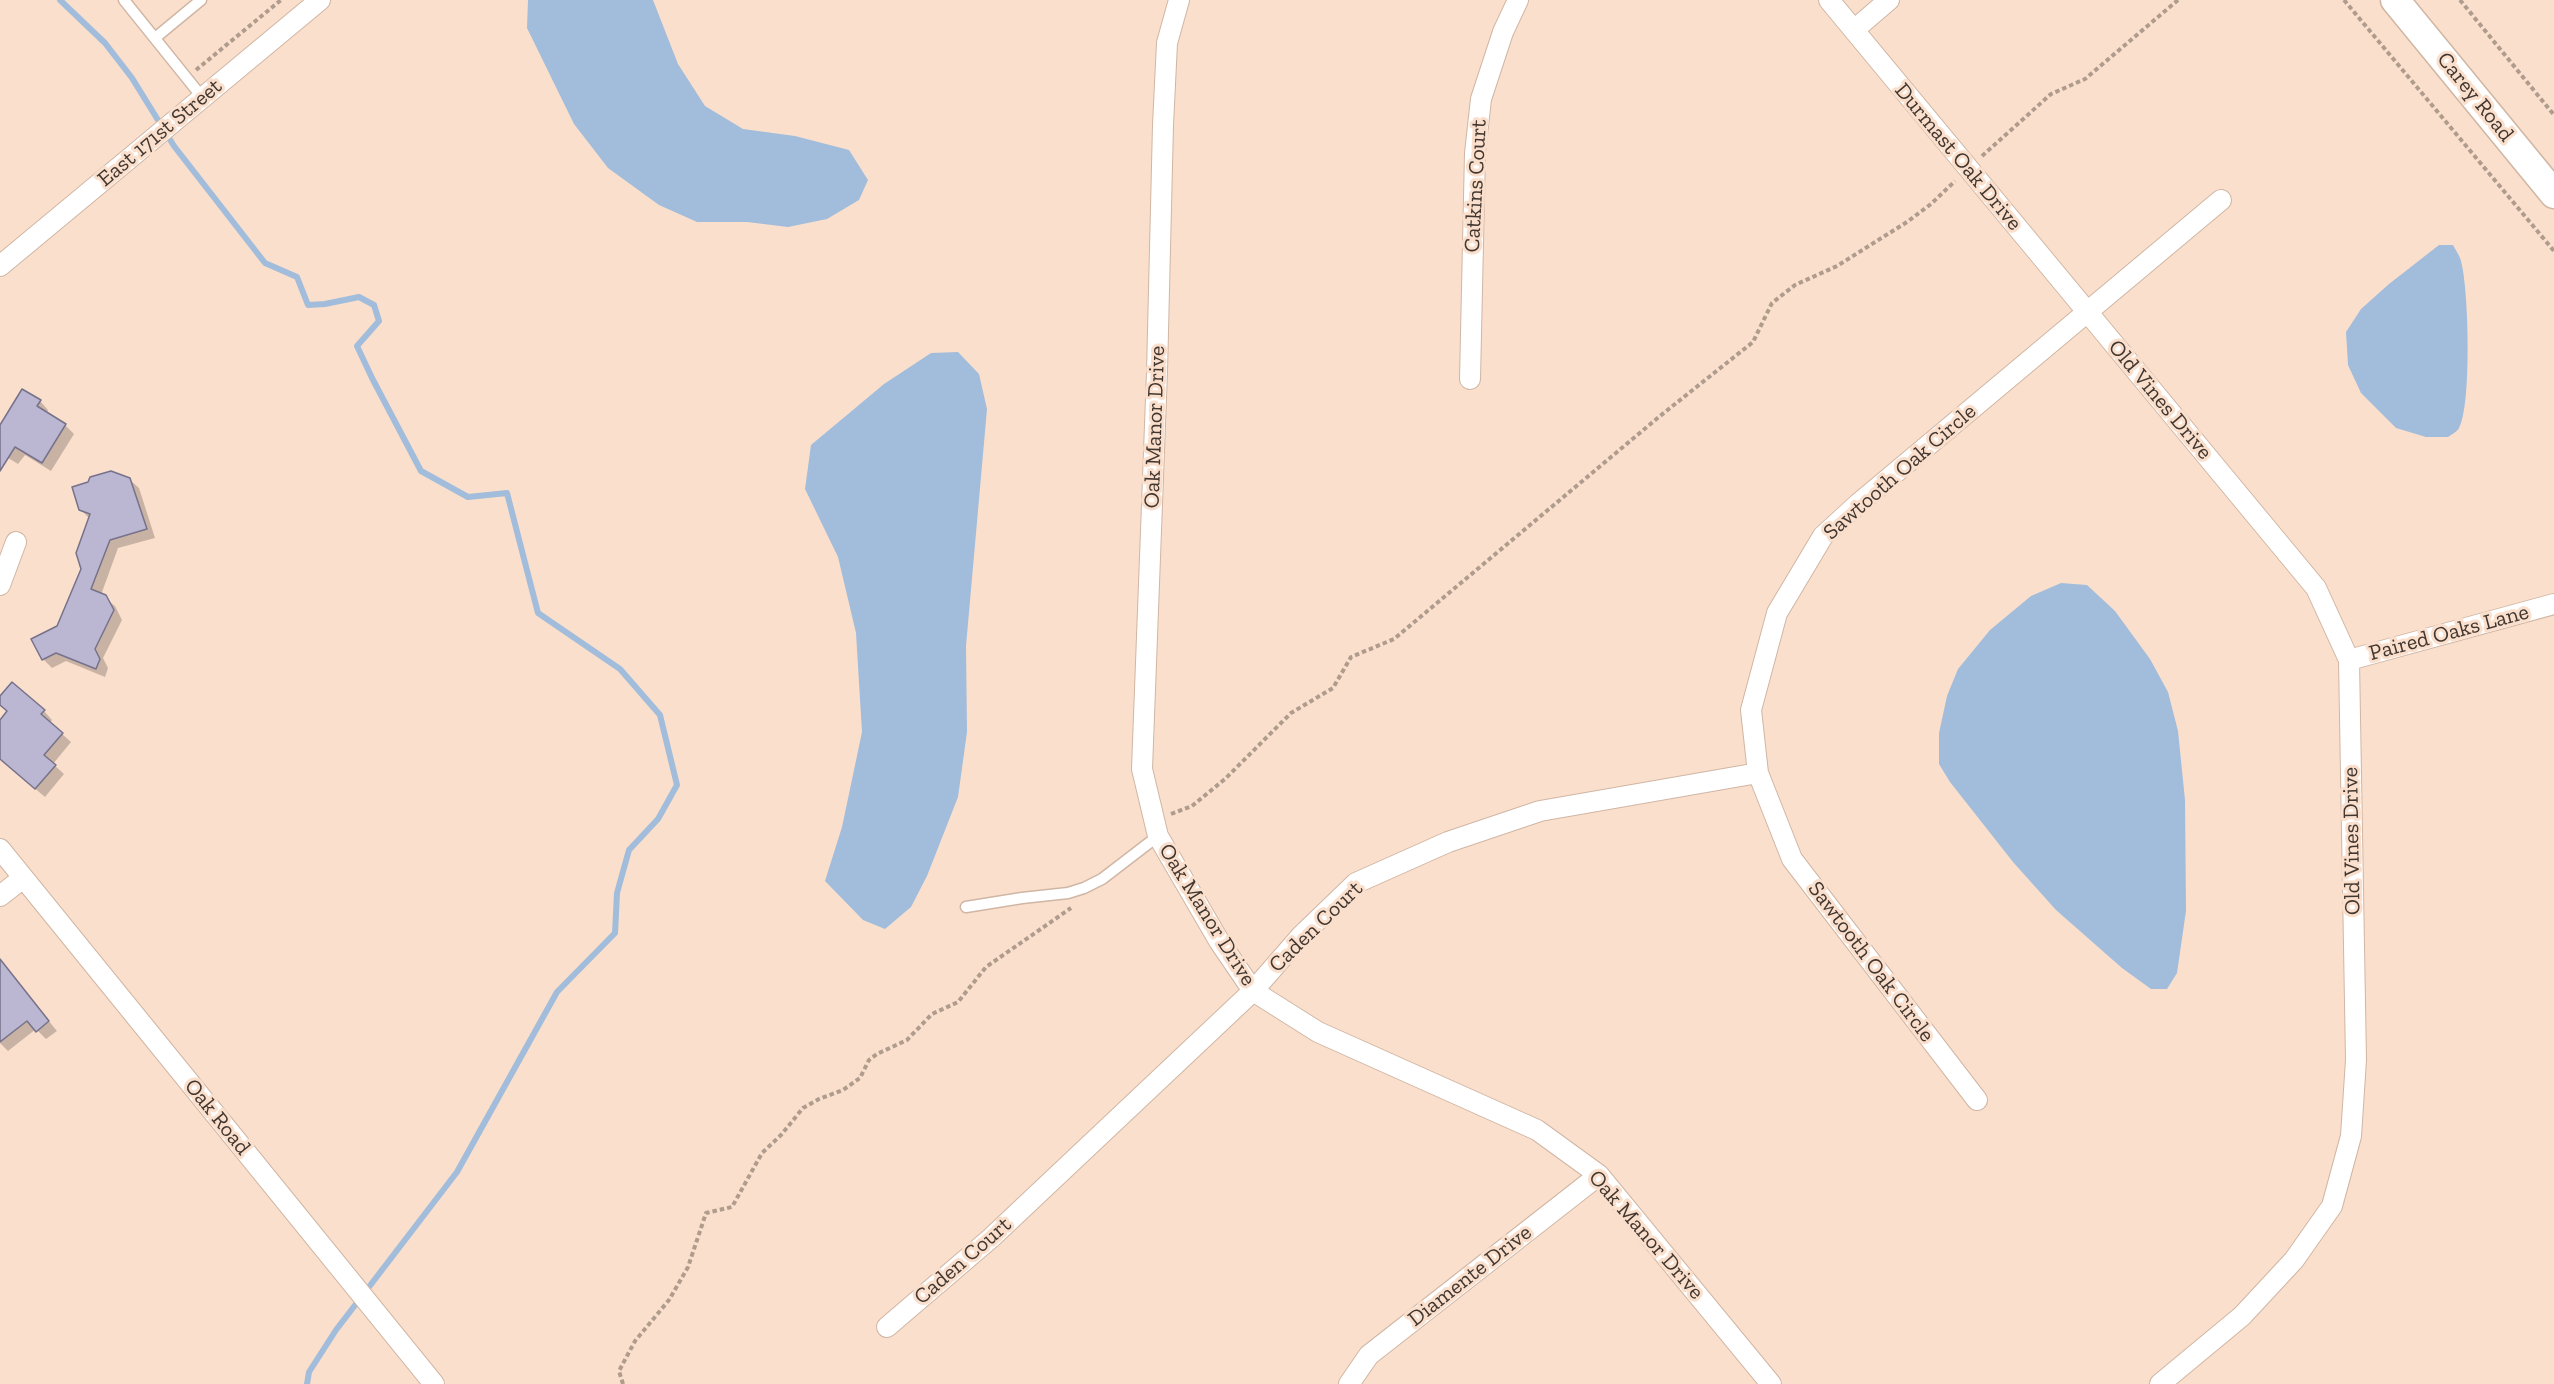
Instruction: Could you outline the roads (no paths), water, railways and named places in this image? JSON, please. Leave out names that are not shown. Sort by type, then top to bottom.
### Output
[{"type":"street","name":"East 171st Street","points":[[0,266],[320,0]]},
{"type":"street","name":"Oak Manor Drive","points":[[1179,0],[1167,43],[1163,125],[1157,372],[1142,769],[1156,828],[1219,941],[1253,991],[1318,1032],[1537,1130],[1599,1175],[1771,1384]]},
{"type":"street","name":"Catkins Court","points":[[1470,379],[1475,153],[1481,99],[1503,32],[1518,0]]},
{"type":"street","name":"Durmast Oak Drive","points":[[1829,0],[2088,313]]},
{"type":"street","points":[[1854,30],[1889,0]]},
{"type":"street","name":"Carey Road","points":[[2395,0],[2554,194]]},
{"type":"street","name":"Sawtooth Oak Circle","points":[[1977,1100],[1792,859],[1758,773],[1751,710],[1777,613],[1823,536],[1858,504],[2221,200]]},
{"type":"street","name":"Old Vines Drive","points":[[2088,313],[2316,588],[2349,660],[2356,1060],[2351,1137],[2332,1206],[2294,1260],[2242,1316],[2160,1384]]},
{"type":"street","points":[[0,585],[16,542]]},
{"type":"street","name":"Paired Oaks Lane","points":[[2349,660],[2552,604]]},
{"type":"street","name":"Caden Court","points":[[887,1327],[991,1238],[1253,991],[1301,936],[1356,883],[1448,842],[1540,811],[1758,773]]},
{"type":"street","name":"Oak Road","points":[[0,849],[434,1384]]},
{"type":"street","points":[[0,896],[23,878]]},
{"type":"street","name":"Diamente Drive","points":[[1348,1384],[1369,1355],[1599,1175]]},
{"type":"lane","points":[[124,0],[202,98]]},
{"type":"lane","points":[[155,39],[201,0]]},
{"type":"lane","points":[[966,908],[1068,893],[1084,888],[1102,879],[1156,828]]},
{"type":"water","points":[[528,0],[653,0],[678,64],[705,106],[743,129],[795,136],[849,150],[868,180],[859,200],[827,219],[788,227],[747,222],[697,222],[659,205],[608,168],[574,124],[527,28]]},
{"type":"water","points":[[2439,245],[2453,245],[2460,258],[2463,271],[2468,344],[2466,396],[2463,416],[2457,431],[2448,437],[2426,437],[2396,428],[2361,393],[2348,365],[2346,332],[2361,309]]},
{"type":"water","points":[[958,352],[979,374],[987,409],[966,646],[967,732],[958,797],[927,876],[911,907],[885,929],[863,920],[825,881],[842,827],[862,732],[856,633],[838,557],[805,489],[811,445],[884,384],[931,353]]},
{"type":"water","points":[[2061,583],[2087,585],[2115,611],[2150,659],[2168,692],[2178,731],[2185,800],[2186,911],[2177,973],[2167,989],[2151,989],[2122,968],[2056,910],[2013,862],[1950,782],[1939,764],[1939,733],[1947,696],[1958,669],[1990,630],[2031,596]]},
{"type":"waterway","points":[[60,0],[105,43],[132,78],[174,146],[265,263],[297,277],[308,305],[359,297],[374,305],[379,321],[357,346],[421,471],[468,497],[507,493],[538,613],[620,669],[660,715],[677,785],[658,819],[629,850],[617,893],[615,933],[557,992],[457,1172],[336,1330],[309,1372],[307,1384]]}]
